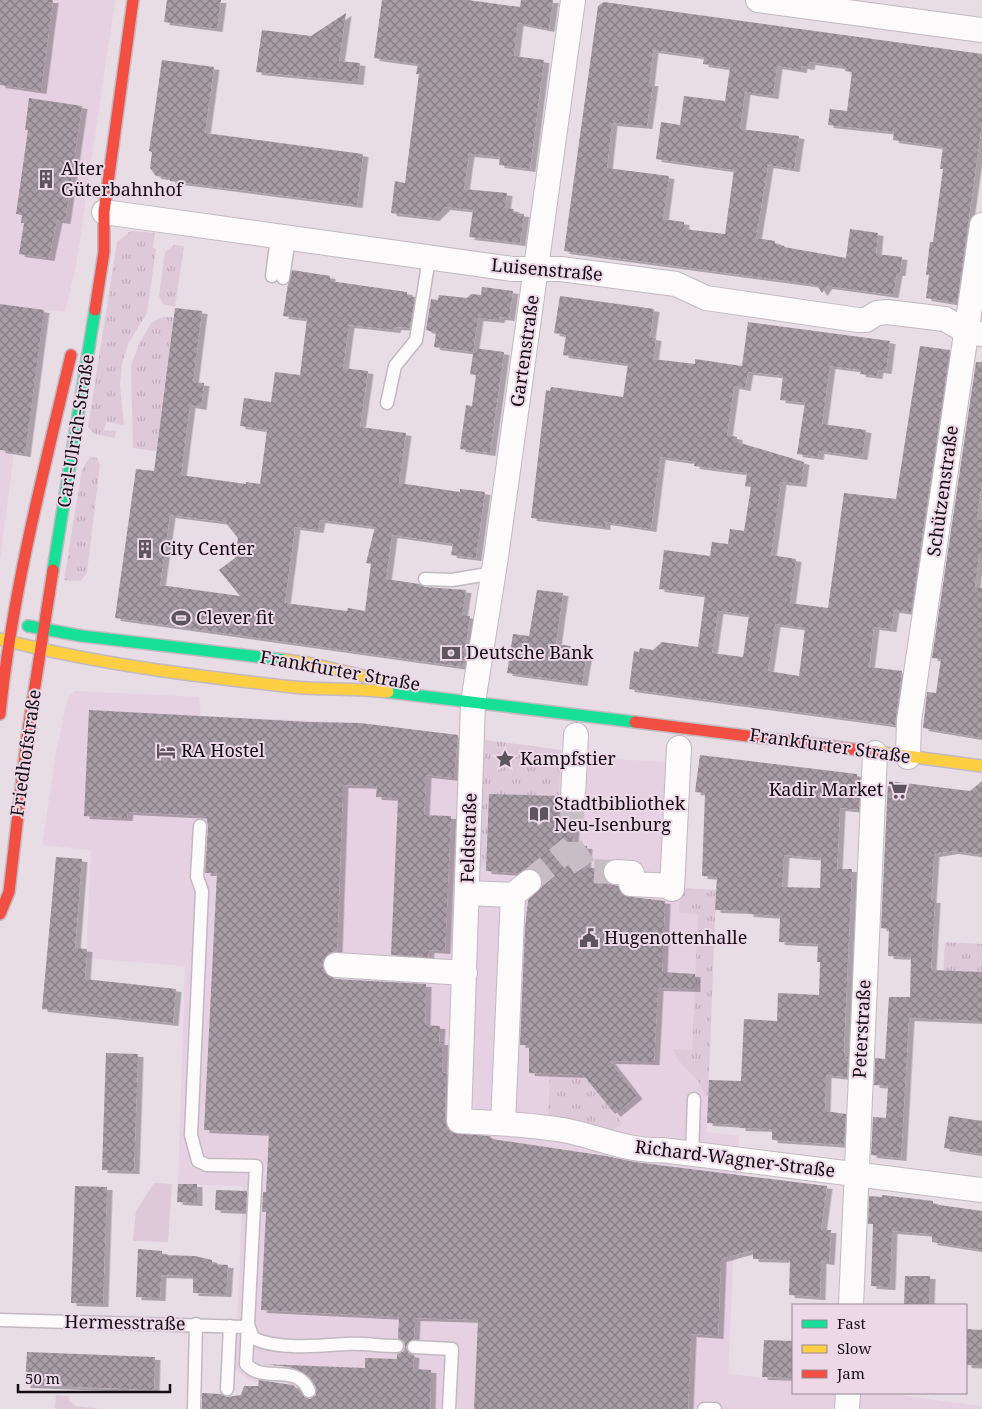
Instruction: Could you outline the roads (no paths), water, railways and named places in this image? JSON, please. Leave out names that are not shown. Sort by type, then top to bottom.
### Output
[{"type":"main road","name":"Carl-Ulrich-Straße","points":[[42,650],[104,252],[104,212],[133,0]]},
{"type":"main road","name":"Carl-Ulrich-Straße","points":[[91,250],[104,212]]},
{"type":"main road","name":"Carl-Ulrich-Straße","points":[[14,624],[29,536],[73,345]]},
{"type":"main road","name":"Frankfurter Straße","points":[[0,621],[82,636],[338,668],[366,678],[587,718],[678,737],[875,753],[982,766]]},
{"type":"main road","name":"Friedhofstraße","points":[[0,714],[5,663],[5,640],[14,624]]},
{"type":"main road","name":"Frankfurter Straße","points":[[5,640],[79,658],[304,688],[336,691],[364,689],[531,701],[556,700]]},
{"type":"main road","name":"Friedhofstraße","points":[[0,914],[9,892],[25,754],[42,650]]},
{"type":"main road","name":"Frankfurter Straße","points":[[620,708],[678,737]]},
{"type":"street","name":"Gartenstraße","points":[[474,698],[494,573],[573,0]]},
{"type":"street","points":[[758,0],[982,30]]},
{"type":"street","name":"Luisenstraße","points":[[104,212],[512,269],[536,267],[561,268],[676,284],[706,298],[858,320],[866,320],[877,313],[887,312],[944,319],[974,333]]},
{"type":"street","name":"Schützenstraße","points":[[908,757],[909,721],[974,333],[982,225]]},
{"type":"street","name":"Feldstraße","points":[[459,1121],[474,698]]},
{"type":"street","points":[[573,797],[576,735]]},
{"type":"street","points":[[616,872],[632,873],[631,884],[672,888],[678,737]]},
{"type":"street","name":"Peterstraße","points":[[851,1304],[875,753]]},
{"type":"street","points":[[467,893],[521,888],[503,1123]]},
{"type":"street","points":[[336,965],[465,973]]},
{"type":"street","name":"Richard-Wagner-Straße","points":[[459,1121],[503,1123],[563,1130],[645,1151],[662,1150],[982,1190]]},
{"type":"lane","points":[[278,277],[283,238]]},
{"type":"lane","points":[[387,402],[395,366],[416,340],[429,258]]},
{"type":"lane","points":[[425,579],[452,580],[494,573]]},
{"type":"lane","points":[[200,826],[197,877],[202,891],[202,910],[191,1135],[198,1161],[207,1165],[256,1166],[246,1364],[251,1370],[259,1373],[296,1376],[306,1385],[309,1391]]},
{"type":"lane","points":[[692,1154],[694,1099]]},
{"type":"lane","name":"Hermesstraße","points":[[0,1320],[196,1324],[194,1409]]},
{"type":"lane","points":[[196,1324],[249,1327]]},
{"type":"lane","points":[[227,1389],[230,1326]]},
{"type":"lane","points":[[249,1327],[252,1338],[263,1343],[325,1346],[347,1344],[397,1346]]},
{"type":"lane","points":[[414,1347],[452,1349],[449,1409]]},
{"type":"lane","points":[[704,1409],[715,1409]]},
{"type":"tunnel","points":[[529,882],[571,847],[573,797]]},
{"type":"tunnel","points":[[571,847],[587,871],[616,872]]},
{"type":"place","name":"Alter Güterbahnhof","points":[[46,179]]},
{"type":"place","name":"City Center","points":[[145,549]]},
{"type":"place","name":"Clever fit","points":[[181,618]]},
{"type":"place","name":"Deutsche Bank","points":[[451,653]]},
{"type":"place","name":"RA Hostel","points":[[166,751]]},
{"type":"place","name":"Kampfstier","points":[[505,759]]},
{"type":"place","name":"Kadir Market","points":[[898,790]]},
{"type":"place","name":"Stadtbibliothek Neu-Isenburg","points":[[539,814]]},
{"type":"place","name":"Hugenottenhalle","points":[[589,938]]}]
